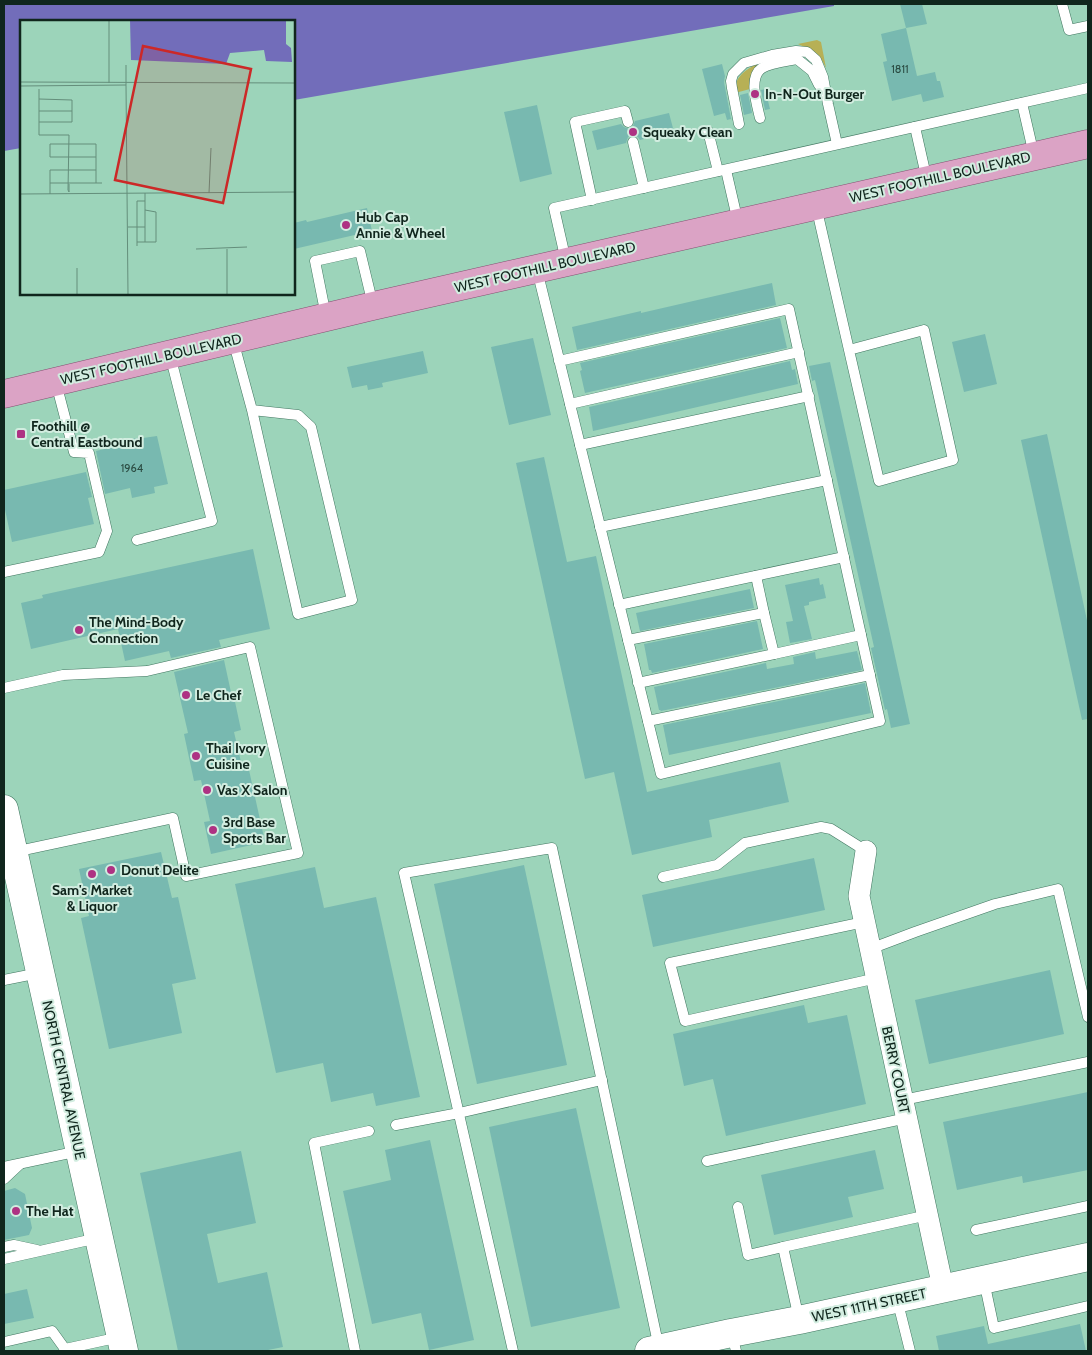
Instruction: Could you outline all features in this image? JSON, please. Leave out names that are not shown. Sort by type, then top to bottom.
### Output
[{"type":"main road","name":"WEST FOOTHILL BOULEVARD","points":[[4,394],[536,268],[1088,144]]},
{"type":"main road","name":"NORTH CENTRAL AVENUE","points":[[4,809],[123,1344]]},
{"type":"main road","name":"WEST 11TH STREET","points":[[654,1350],[734,1342],[799,1320],[1088,1257]]},
{"type":"street","name":"BERRY COURT","points":[[866,850],[859,896],[943,1288]]},
{"type":"lane","points":[[1062,4],[1069,30],[1088,26]]},
{"type":"lane","points":[[739,124],[731,81],[733,74],[744,63],[772,55],[796,51],[806,52],[816,60],[823,77],[838,144]]},
{"type":"lane","points":[[760,118],[754,82],[756,75],[761,69],[780,62],[797,59],[806,65],[812,71],[828,104]]},
{"type":"lane","points":[[566,262],[554,208],[1088,88]]},
{"type":"lane","points":[[1022,103],[1034,156]]},
{"type":"lane","points":[[592,200],[575,122],[625,111],[628,122]]},
{"type":"lane","points":[[915,127],[927,181]]},
{"type":"lane","points":[[708,131],[738,223]]},
{"type":"lane","points":[[633,142],[644,188]]},
{"type":"lane","points":[[816,205],[849,350],[880,481],[953,460],[924,330],[849,350]]},
{"type":"lane","points":[[326,317],[315,261],[360,250],[373,306]]},
{"type":"lane","points":[[536,268],[661,774],[880,721],[789,309],[559,361]]},
{"type":"lane","points":[[233,340],[252,410],[298,614],[352,600],[311,427],[298,416],[252,410]]},
{"type":"lane","points":[[570,404],[799,352]]},
{"type":"lane","points":[[137,540],[212,521],[170,354]]},
{"type":"lane","points":[[4,572],[98,552],[107,531],[89,453],[74,452],[56,382]]},
{"type":"lane","points":[[580,445],[808,396]]},
{"type":"lane","points":[[600,528],[827,480]]},
{"type":"lane","points":[[619,605],[844,557]]},
{"type":"lane","points":[[756,576],[774,654]]},
{"type":"lane","points":[[628,640],[764,613]]},
{"type":"lane","points":[[638,683],[861,635]]},
{"type":"lane","points":[[4,688],[63,675],[147,671],[250,647],[298,853],[186,876],[173,818],[13,852]]},
{"type":"lane","points":[[648,721],[870,675]]},
{"type":"lane","points":[[663,876],[717,865],[745,843],[820,827],[831,829],[866,850]]},
{"type":"lane","points":[[513,1351],[404,873],[552,848],[602,1080],[654,1350]]},
{"type":"lane","points":[[870,949],[995,904],[1058,889],[1088,1018]]},
{"type":"lane","points":[[864,922],[670,963],[685,1021],[877,978]]},
{"type":"lane","points":[[4,980],[40,973]]},
{"type":"lane","points":[[707,1161],[1088,1062]]},
{"type":"lane","points":[[396,1125],[459,1113],[602,1080]]},
{"type":"lane","points":[[355,1351],[314,1143],[369,1131]]},
{"type":"lane","points":[[4,1167],[80,1150]]},
{"type":"lane","points":[[4,1179],[21,1163]]},
{"type":"lane","points":[[976,1230],[1088,1206]]},
{"type":"lane","points":[[738,1207],[748,1255],[928,1215]]},
{"type":"lane","points":[[4,1259],[99,1238]]},
{"type":"lane","points":[[4,1247],[14,1244],[40,1251]]},
{"type":"lane","points":[[783,1247],[799,1320]]},
{"type":"lane","points":[[984,1280],[994,1328],[1088,1306]]},
{"type":"lane","points":[[897,1298],[906,1350]]},
{"type":"lane","points":[[4,1342],[52,1331],[64,1350],[123,1344]]},
{"type":"shaded area","points":[[4,4],[834,4],[834,6],[295,100],[295,20],[20,20],[20,148],[4,151]]},
{"type":"shaded area","points":[[817,40],[821,42],[826,68],[821,58],[808,48],[798,44]]},
{"type":"shaded area","points":[[756,64],[758,66],[750,78],[750,89],[735,93],[738,79]]},
{"type":"building","points":[[900,4],[922,4],[927,24],[906,28]]},
{"type":"building","points":[[906,28],[917,76],[935,72],[937,81],[940,81],[944,97],[923,102],[921,94],[892,101],[883,62],[887,61],[881,34]]},
{"type":"building","points":[[722,64],[731,119],[727,120],[725,113],[714,116],[702,69]]},
{"type":"building","points":[[765,89],[770,109],[765,110],[761,90]]},
{"type":"building","points":[[748,93],[752,113],[744,115],[740,95]]},
{"type":"building","points":[[537,105],[552,174],[520,182],[504,112]]},
{"type":"building","name":"Squeaky Clean","points":[[669,113],[674,132],[640,140],[632,135],[628,137],[626,143],[597,150],[592,131],[621,124],[629,129],[635,121]]},
{"type":"building","name":"Hub Cap Annie & Wheel","points":[[367,208],[372,231],[295,249],[295,223],[306,220],[307,222]]},
{"type":"building","points":[[772,283],[776,305],[577,350],[572,327]]},
{"type":"building","points":[[780,318],[787,348],[585,393],[580,363]]},
{"type":"building","points":[[985,334],[997,384],[964,392],[952,342]]},
{"type":"building","points":[[533,338],[551,415],[509,425],[491,347]]},
{"type":"building","points":[[423,351],[428,373],[382,383],[383,387],[368,390],[367,385],[352,388],[347,367]]},
{"type":"building","points":[[790,361],[792,370],[795,369],[798,384],[593,431],[589,407]]},
{"type":"building","points":[[830,362],[910,724],[891,728],[871,648],[874,647],[815,380],[812,381],[809,366]]},
{"type":"building","points":[[1047,434],[1088,625],[1088,719],[1082,720],[1021,440]]},
{"type":"building","points":[[157,436],[168,484],[154,487],[155,493],[132,498],[130,488],[105,494],[96,451],[122,445],[121,441]]},
{"type":"building","points":[[544,457],[567,562],[596,556],[647,792],[780,762],[789,802],[709,820],[712,837],[632,855],[614,772],[585,779],[516,463]]},
{"type":"building","points":[[86,472],[92,497],[88,498],[94,524],[12,542],[4,505],[4,490]]},
{"type":"building","points":[[253,549],[270,629],[219,640],[221,647],[171,658],[169,651],[125,661],[118,629],[31,649],[21,603],[43,598],[42,595]]},
{"type":"building","points":[[819,578],[820,585],[823,584],[826,598],[809,602],[809,605],[804,606],[812,639],[790,643],[786,622],[793,621],[785,585]]},
{"type":"building","points":[[750,589],[754,608],[640,631],[636,613]]},
{"type":"building","points":[[757,621],[763,649],[652,673],[649,670],[644,644]]},
{"type":"building","points":[[857,651],[862,670],[659,710],[654,687],[766,663],[767,669],[794,664],[793,657],[815,652],[816,659]]},
{"type":"building","points":[[224,660],[241,730],[234,732],[241,762],[247,761],[265,842],[211,854],[204,822],[210,821],[201,780],[194,781],[184,734],[188,733],[174,672]]},
{"type":"building","points":[[865,683],[871,713],[669,755],[663,725]]},
{"type":"building","points":[[161,852],[172,898],[178,897],[196,979],[172,984],[182,1033],[109,1049],[81,918],[89,916],[79,869]]},
{"type":"building","points":[[814,858],[825,910],[653,947],[642,895]]},
{"type":"building","points":[[524,865],[567,1065],[477,1084],[434,884]]},
{"type":"building","points":[[315,867],[324,908],[376,897],[420,1097],[376,1106],[373,1093],[331,1102],[323,1063],[276,1073],[235,884]]},
{"type":"building","points":[[1050,970],[1064,1034],[929,1064],[915,1000]]},
{"type":"building","points":[[804,1005],[808,1023],[847,1015],[866,1104],[726,1136],[713,1079],[684,1086],[673,1034]]},
{"type":"building","points":[[1088,1092],[1088,1170],[1023,1183],[1022,1176],[957,1190],[943,1122]]},
{"type":"building","points":[[576,1108],[620,1308],[531,1327],[489,1127]]},
{"type":"building","points":[[430,1140],[474,1340],[429,1350],[421,1313],[372,1324],[343,1191],[391,1180],[385,1150]]},
{"type":"building","points":[[875,1150],[884,1189],[848,1197],[853,1217],[774,1235],[761,1175]]},
{"type":"building","points":[[241,1151],[256,1223],[207,1234],[218,1283],[267,1272],[283,1347],[263,1351],[178,1351],[140,1173]]},
{"type":"building","name":"The Hat","points":[[15,1188],[25,1194],[32,1228],[29,1235],[4,1240],[4,1191]]},
{"type":"building","points":[[27,1289],[34,1318],[4,1324],[4,1294]]},
{"type":"building","points":[[1080,1324],[1086,1351],[939,1351],[936,1336],[984,1326],[988,1344]]},
{"type":"place","name":"In-N-Out Burger","points":[[755,94]]},
{"type":"place","name":"Squeaky Clean","points":[[633,132]]},
{"type":"place","name":"Hub Cap Annie & Wheel","points":[[346,225]]},
{"type":"place","name":"Foothill @ Central Eastbound","points":[[21,434]]},
{"type":"place","name":"The Mind-Body Connection","points":[[79,630]]},
{"type":"place","name":"Le Chef","points":[[186,695]]},
{"type":"place","name":"Thai Ivory Cuisine","points":[[196,756]]},
{"type":"place","name":"Vas X Salon","points":[[207,790]]},
{"type":"place","name":"3rd Base Sports Bar","points":[[213,830]]},
{"type":"place","name":"Donut Delite","points":[[111,870]]},
{"type":"place","name":"Sam's Market & Liquor","points":[[92,874]]},
{"type":"place","name":"The Hat","points":[[16,1211]]}]
